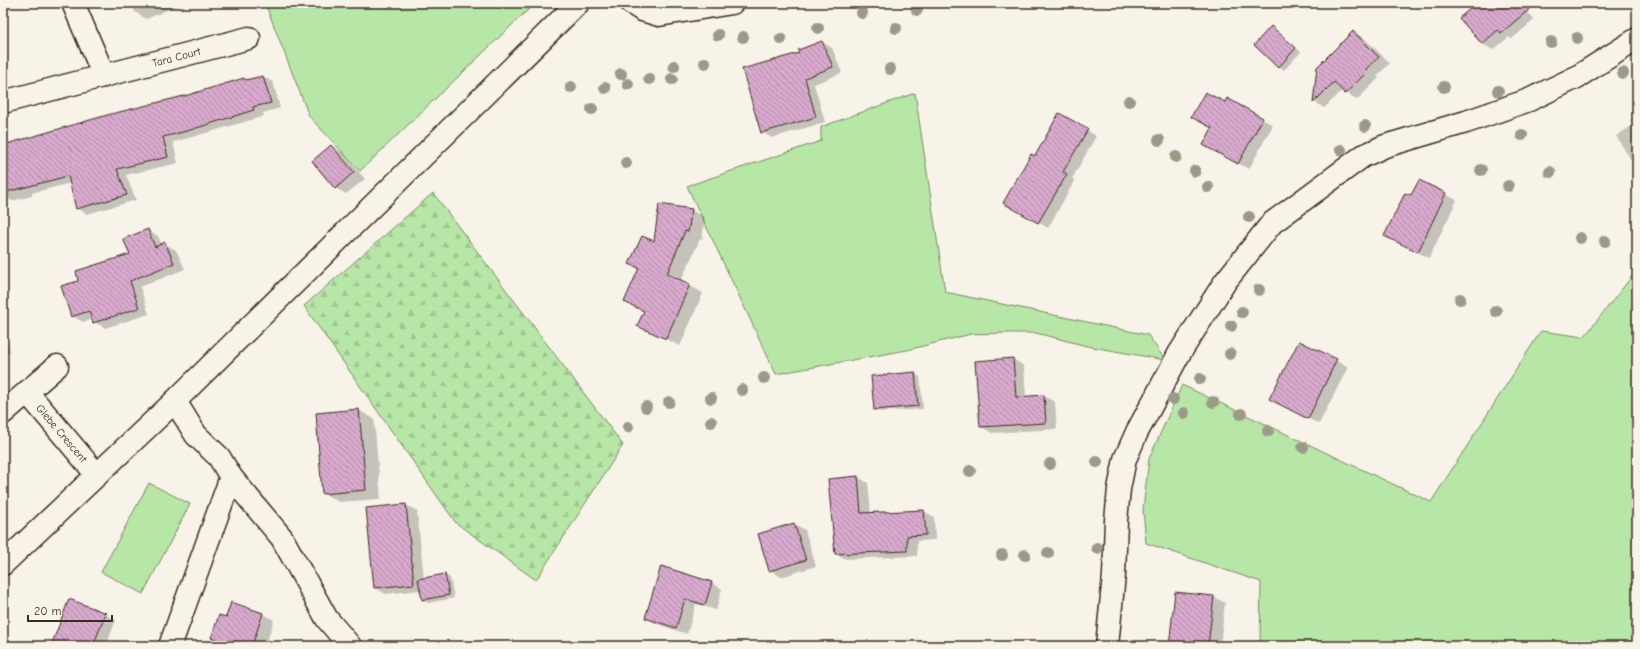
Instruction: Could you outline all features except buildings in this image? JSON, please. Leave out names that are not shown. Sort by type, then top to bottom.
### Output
[{"type":"street","points":[[72,3],[104,76]]},
{"type":"street","points":[[3,564],[175,401],[578,3]]},
{"type":"street","points":[[631,3],[642,10],[659,15],[732,3]]},
{"type":"street","name":"Tara Court","points":[[3,102],[249,38]]},
{"type":"street","points":[[1107,646],[1114,575],[1119,489],[1125,459],[1137,432],[1179,354],[1225,282],[1272,222],[1363,156],[1384,146],[1466,122],[1529,100],[1577,77],[1637,39]]},
{"type":"street","points":[[3,413],[57,366]]},
{"type":"street","name":"Glebe Crescent","points":[[27,392],[97,476]]},
{"type":"street","points":[[175,401],[196,435],[219,458],[231,477],[282,538],[327,619],[350,646]]},
{"type":"street","points":[[170,646],[231,477]]},
{"type":"green space","points":[[265,3],[535,3],[360,171],[309,116]]},
{"type":"green space","points":[[915,93],[945,292],[1148,335],[1165,360],[1087,346],[1036,333],[971,334],[907,350],[776,374],[687,186],[821,141],[821,127]]},
{"type":"green space","points":[[433,193],[623,445],[536,580],[456,523],[304,306]]},
{"type":"green space","points":[[1637,270],[1637,646],[1260,646],[1261,582],[1146,543],[1143,509],[1149,459],[1182,385],[1431,502],[1541,331],[1584,337]]},
{"type":"green space","points":[[149,483],[190,504],[143,594],[101,572]]}]
